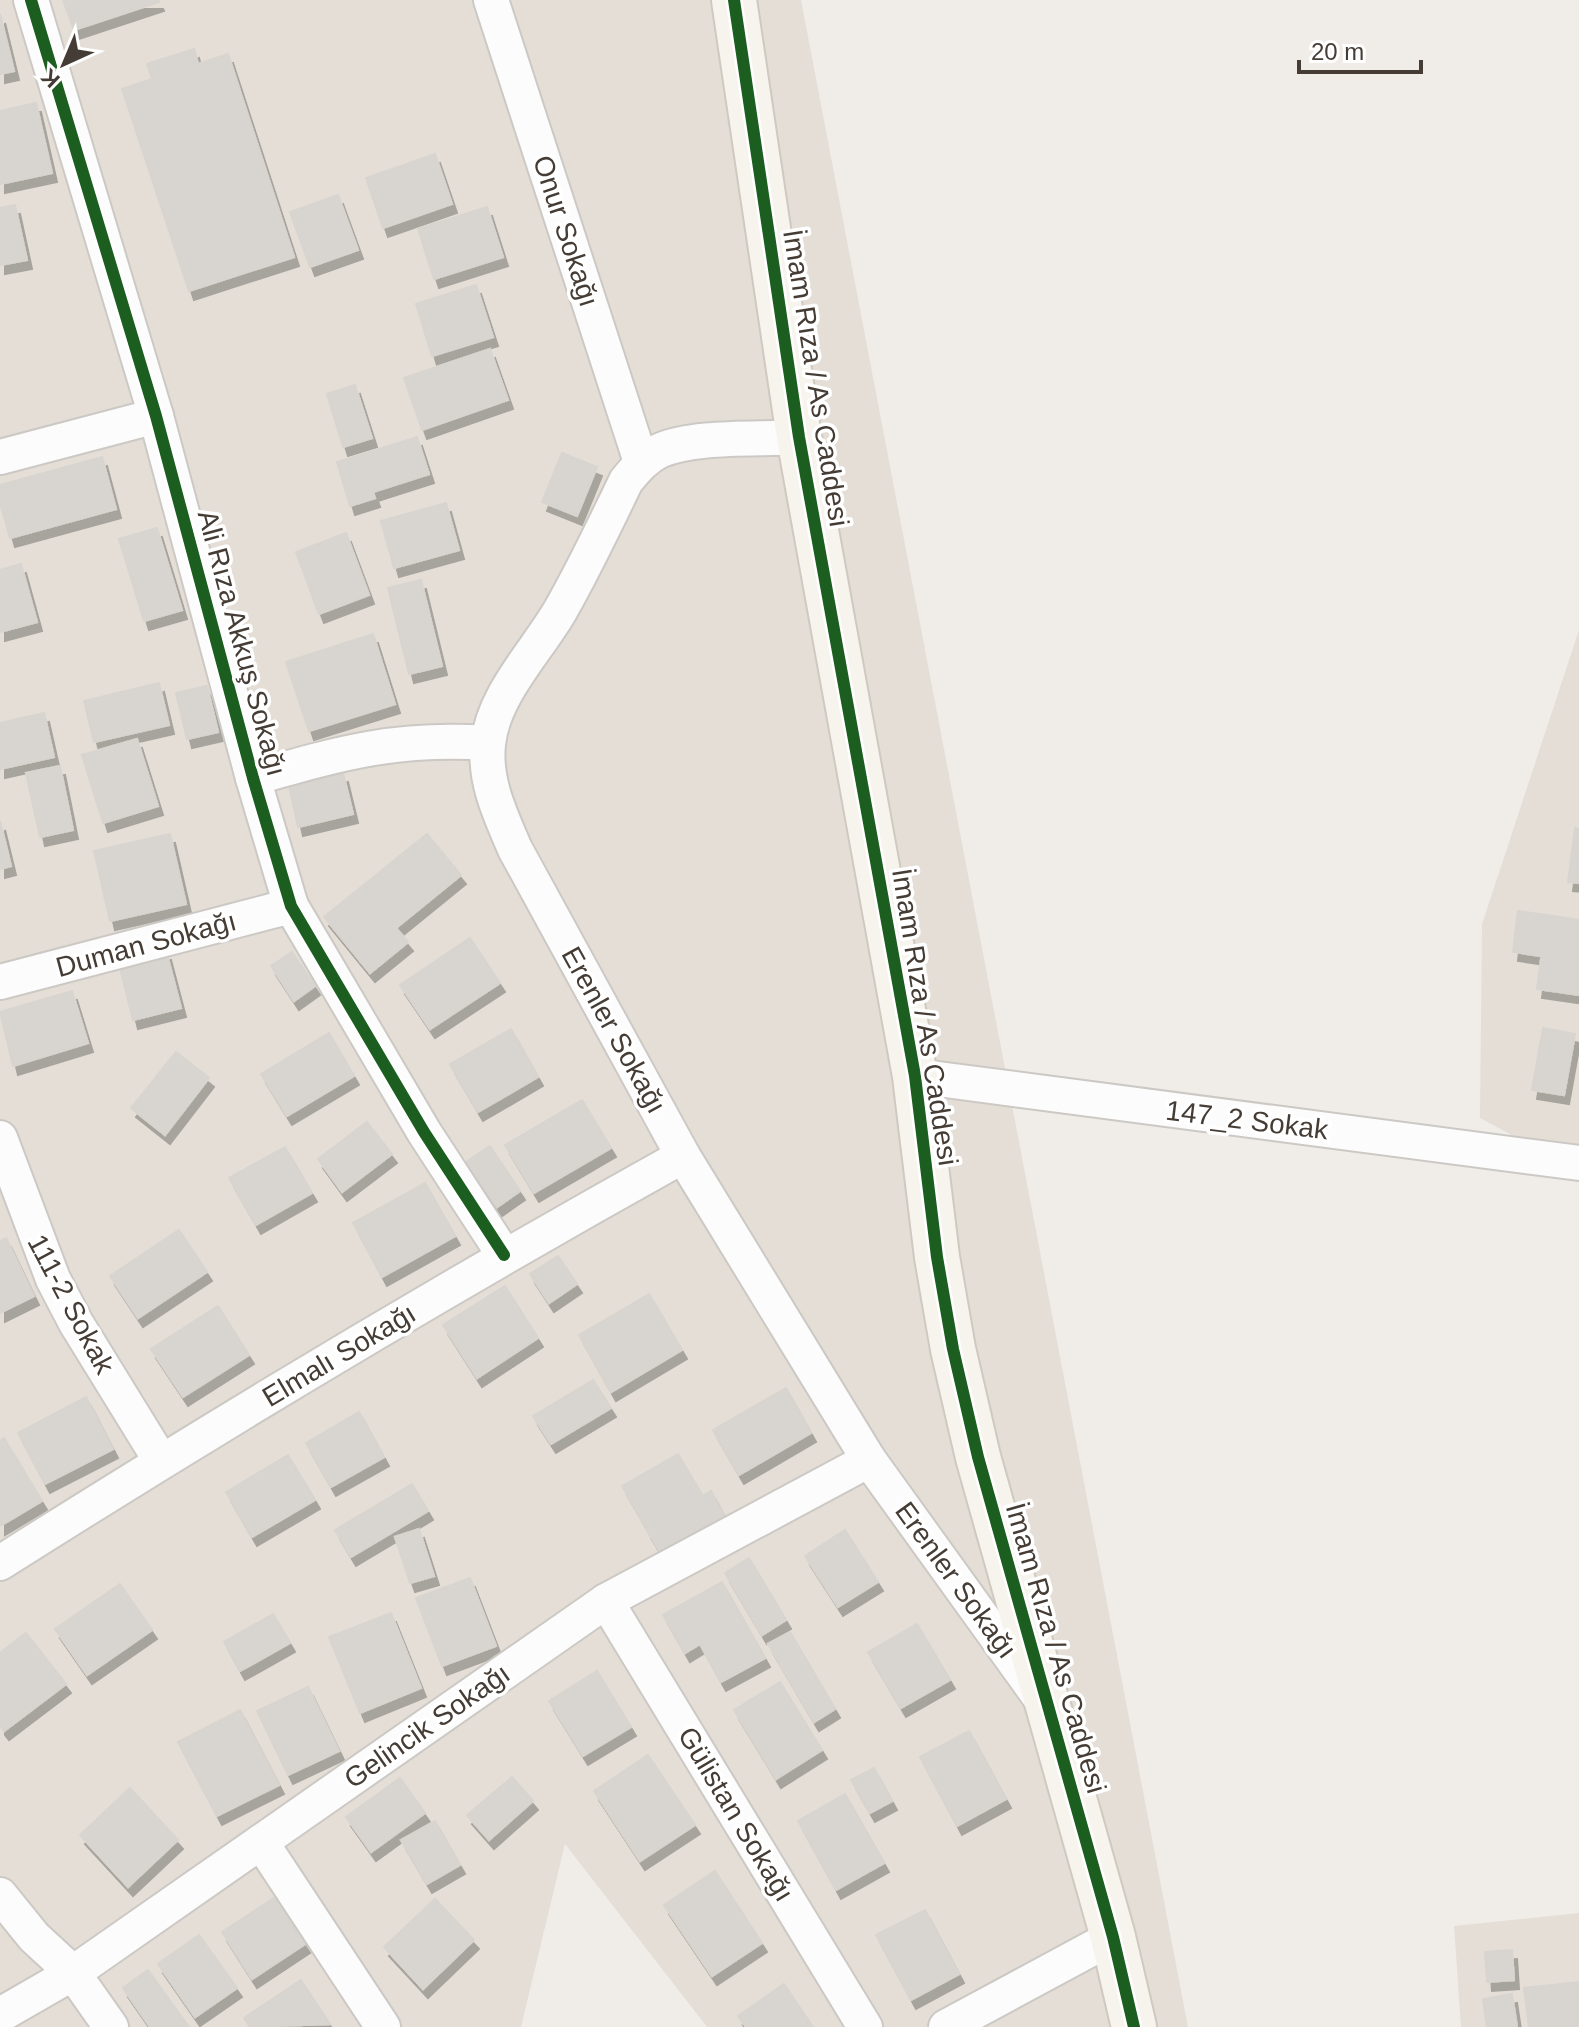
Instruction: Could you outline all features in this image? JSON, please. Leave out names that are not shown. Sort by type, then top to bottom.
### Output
[{"type":"street","name":"Ali Rıza Akkuş Sokağı","points":[[31,0],[156,416],[253,778],[291,906],[424,1132],[504,1255]]},
{"type":"street","name":"Onur Sokağı","points":[[491,0],[641,462]]},
{"type":"street","name":"İmam Rıza / As Caddesi","points":[[734,0],[799,437],[915,1076],[937,1257],[953,1349],[978,1457],[1113,1937],[1134,2027]]},
{"type":"street","points":[[0,457],[156,416]]},
{"type":"street","points":[[641,462],[661,451],[693,444],[799,437]]},
{"type":"street","name":"Erenler Sokağı","points":[[641,462],[626,481],[560,611],[497,712],[488,743],[494,800],[515,849],[683,1156],[869,1460],[1045,1704]]},
{"type":"street","points":[[253,778],[359,748],[431,740],[488,743]]},
{"type":"street","name":"Duman Sokağı","points":[[0,982],[291,906]]},
{"type":"street","name":"147_2 Sokak","points":[[915,1076],[1579,1163]]},
{"type":"street","name":"111-2 Sokak","points":[[0,1138],[53,1279],[76,1323],[161,1461]]},
{"type":"street","name":"Elmalı Sokağı","points":[[0,1563],[161,1461],[504,1255],[683,1156]]},
{"type":"street","name":"Gelincik Sokağı","points":[[0,2015],[73,1973],[606,1601],[869,1460]]},
{"type":"street","name":"Gülistan Sokağı","points":[[606,1601],[865,2027]]},
{"type":"street","points":[[261,1842],[383,2027]]},
{"type":"street","points":[[0,1895],[34,1937],[73,1973],[111,2027]]},
{"type":"street","points":[[946,2027],[1113,1937]]},
{"type":"shaded area","points":[[0,0],[801,0],[1188,2027],[707,2027],[565,1844],[521,2027],[0,2027]]},
{"type":"shaded area","points":[[1579,630],[1579,1171],[1480,1118],[1482,924]]},
{"type":"shaded area","points":[[1579,1913],[1579,2027],[1461,2027],[1454,1926]]},
{"type":"building","points":[[63,0],[158,0],[159,2],[74,30]]},
{"type":"building","points":[[0,14],[14,71],[0,74]]},
{"type":"building","points":[[194,49],[198,64],[228,54],[294,257],[189,291],[122,89],[152,79],[147,64]]},
{"type":"building","points":[[36,103],[52,173],[0,184],[0,111]]},
{"type":"building","points":[[435,154],[452,204],[383,228],[366,178]]},
{"type":"building","points":[[338,195],[358,250],[310,267],[290,212]]},
{"type":"building","points":[[15,205],[27,260],[0,265],[0,208]]},
{"type":"building","points":[[487,207],[503,257],[434,279],[418,229]]},
{"type":"building","points":[[476,285],[493,337],[432,356],[416,304]]},
{"type":"building","points":[[490,349],[508,400],[422,430],[404,378]]},
{"type":"building","points":[[355,385],[372,438],[343,447],[327,394]]},
{"type":"building","points":[[417,437],[429,474],[373,492],[361,455]]},
{"type":"building","points":[[562,453],[597,467],[577,516],[542,502]]},
{"type":"building","points":[[361,455],[375,498],[350,506],[337,462]]},
{"type":"building","points":[[102,457],[116,509],[10,538],[0,503],[0,485]]},
{"type":"building","points":[[446,503],[459,550],[394,568],[381,521]]},
{"type":"building","points":[[157,528],[182,610],[144,621],[119,539]]},
{"type":"building","points":[[346,533],[369,595],[319,614],[296,552]]},
{"type":"building","points":[[21,564],[37,622],[0,632],[0,570]]},
{"type":"building","points":[[421,580],[442,666],[409,674],[388,588]]},
{"type":"building","points":[[373,634],[395,704],[309,731],[286,662]]},
{"type":"building","points":[[159,683],[169,725],[94,742],[84,701]]},
{"type":"building","points":[[207,686],[218,732],[187,739],[176,693]]},
{"type":"building","points":[[44,713],[54,757],[0,769],[0,723]]},
{"type":"building","points":[[137,739],[158,806],[103,823],[82,755]]},
{"type":"building","points":[[60,766],[73,830],[40,837],[26,773]]},
{"type":"building","points":[[343,773],[353,814],[298,827],[289,786]]},
{"type":"building","points":[[0,821],[11,866],[0,869]]},
{"type":"building","points":[[1575,828],[1579,829],[1579,883],[1568,882]]},
{"type":"building","points":[[170,834],[186,904],[110,921],[94,851]]},
{"type":"building","points":[[427,834],[461,875],[396,928],[408,942],[370,973],[324,917]]},
{"type":"building","points":[[1518,911],[1547,915],[1541,956],[1513,952]]},
{"type":"building","points":[[1547,915],[1579,920],[1579,995],[1537,989]]},
{"type":"building","points":[[470,938],[500,983],[430,1029],[400,985]]},
{"type":"building","points":[[166,951],[181,1008],[133,1020],[119,964]]},
{"type":"building","points":[[292,952],[315,986],[294,1001],[271,966]]},
{"type":"building","points":[[72,991],[88,1043],[13,1066],[0,1012]]},
{"type":"building","points":[[1543,1028],[1575,1034],[1564,1095],[1532,1090]]},
{"type":"building","points":[[511,1029],[538,1077],[478,1112],[450,1064]]},
{"type":"building","points":[[329,1033],[354,1076],[287,1116],[261,1074]]},
{"type":"building","points":[[176,1052],[209,1078],[165,1135],[131,1108]]},
{"type":"building","points":[[582,1100],[611,1148],[534,1193],[505,1145]]},
{"type":"building","points":[[367,1122],[392,1154],[342,1192],[318,1159]]},
{"type":"building","points":[[490,1146],[520,1191],[497,1207],[466,1162]]},
{"type":"building","points":[[285,1147],[312,1193],[256,1225],[229,1178]]},
{"type":"building","points":[[425,1183],[455,1236],[382,1277],[353,1223]]},
{"type":"building","points":[[179,1230],[207,1272],[138,1318],[110,1276]]},
{"type":"building","points":[[6,1238],[34,1296],[0,1313],[0,1241]]},
{"type":"building","points":[[558,1256],[577,1284],[549,1303],[530,1274]]},
{"type":"building","points":[[505,1286],[538,1338],[477,1378],[443,1325]]},
{"type":"building","points":[[649,1294],[682,1350],[611,1392],[579,1335]]},
{"type":"building","points":[[218,1306],[249,1355],[183,1397],[151,1349]]},
{"type":"building","points":[[593,1380],[611,1408],[551,1444],[533,1416]]},
{"type":"building","points":[[786,1388],[811,1433],[739,1475],[713,1430]]},
{"type":"building","points":[[86,1397],[113,1449],[45,1484],[18,1433]]},
{"type":"building","points":[[359,1412],[384,1457],[331,1487],[306,1443]]},
{"type":"building","points":[[4,1438],[42,1501],[0,1526],[0,1441]]},
{"type":"building","points":[[678,1454],[702,1495],[646,1527],[622,1486]]},
{"type":"building","points":[[288,1455],[315,1500],[252,1537],[226,1492]]},
{"type":"building","points":[[412,1484],[428,1511],[351,1557],[335,1530]]},
{"type":"building","points":[[711,1491],[724,1516],[660,1552],[646,1529]]},
{"type":"building","points":[[419,1529],[434,1576],[410,1583],[395,1537]]},
{"type":"building","points":[[845,1530],[878,1582],[838,1607],[805,1556]]},
{"type":"building","points":[[749,1558],[786,1620],[762,1635],[725,1573]]},
{"type":"building","points":[[470,1578],[496,1646],[442,1666],[416,1598]]},
{"type":"building","points":[[722,1582],[765,1658],[721,1682],[700,1644],[685,1653],[663,1615]]},
{"type":"building","points":[[120,1584],[152,1630],[87,1675],[55,1629]]},
{"type":"building","points":[[391,1613],[421,1688],[360,1713],[329,1637]]},
{"type":"building","points":[[273,1614],[290,1643],[240,1671],[224,1642]]},
{"type":"building","points":[[917,1624],[950,1680],[901,1708],[868,1652]]},
{"type":"building","points":[[790,1632],[835,1709],[814,1722],[768,1644]]},
{"type":"building","points":[[26,1633],[66,1684],[4,1731],[0,1726],[0,1653]]},
{"type":"building","points":[[597,1671],[631,1727],[583,1756],[549,1701]]},
{"type":"building","points":[[780,1682],[822,1750],[776,1779],[734,1710]]},
{"type":"building","points":[[308,1687],[339,1751],[288,1775],[257,1711]]},
{"type":"building","points":[[240,1710],[279,1785],[217,1816],[178,1742]]},
{"type":"building","points":[[969,1731],[1006,1799],[957,1826],[920,1757]]},
{"type":"building","points":[[648,1755],[695,1825],[640,1861],[594,1791]]},
{"type":"building","points":[[874,1768],[892,1801],[870,1813],[851,1780]]},
{"type":"building","points":[[512,1777],[533,1801],[489,1840],[467,1815]]},
{"type":"building","points":[[400,1778],[425,1813],[371,1852],[346,1817]]},
{"type":"building","points":[[130,1788],[178,1840],[128,1887],[80,1835]]},
{"type":"building","points":[[845,1794],[884,1863],[836,1890],[798,1821]]},
{"type":"building","points":[[435,1821],[460,1865],[427,1884],[401,1840]]},
{"type":"building","points":[[715,1871],[762,1943],[712,1976],[664,1905]]},
{"type":"building","points":[[274,1898],[305,1944],[252,1979],[222,1932]]},
{"type":"building","points":[[435,1899],[474,1940],[423,1989],[384,1947]]},
{"type":"building","points":[[925,1910],[959,1974],[911,2000],[876,1935]]},
{"type":"building","points":[[199,1935],[237,1988],[195,2017],[158,1964]]},
{"type":"building","points":[[1512,1950],[1514,1980],[1487,1982],[1485,1952]]},
{"type":"building","points":[[148,1970],[189,2027],[150,2027],[123,1988]]},
{"type":"building","points":[[301,1980],[330,2024],[250,2027],[244,2018]]},
{"type":"building","points":[[1579,1982],[1579,2027],[1529,2027],[1524,1988]]},
{"type":"building","points":[[784,1984],[813,2027],[746,2027],[738,2016]]},
{"type":"building","points":[[1512,1994],[1517,2027],[1487,2027],[1483,1999]]},
{"type":"cycle path","points":[[31,0],[156,416],[253,778],[291,906],[424,1132],[504,1255]]},
{"type":"cycle path","points":[[734,0],[799,437],[915,1076],[937,1257],[953,1349],[978,1457],[1113,1937],[1134,2027]]}]
